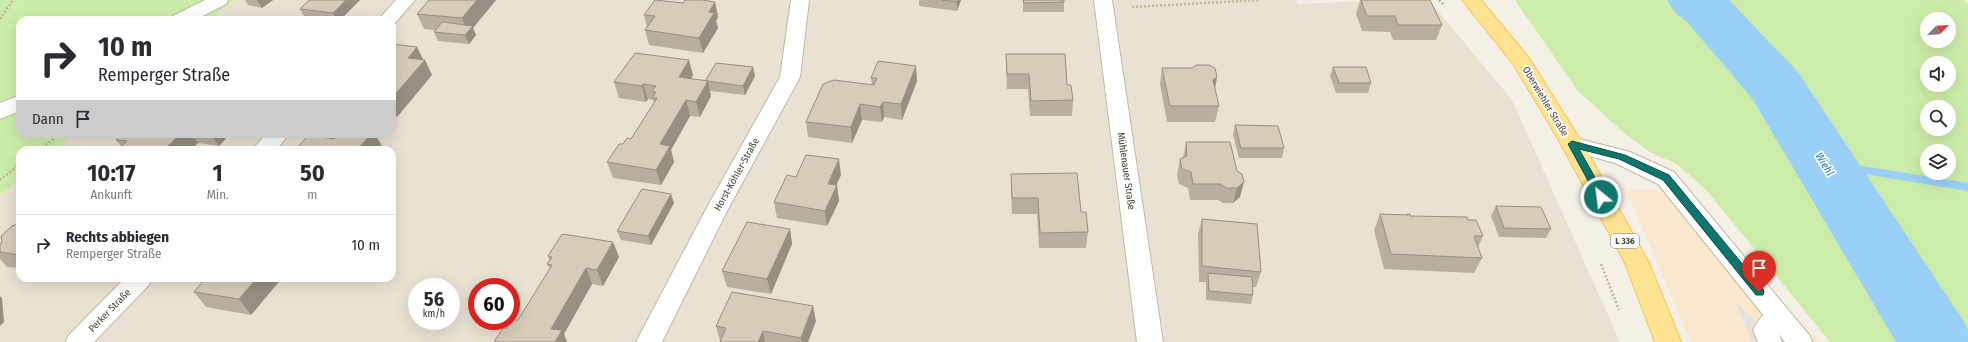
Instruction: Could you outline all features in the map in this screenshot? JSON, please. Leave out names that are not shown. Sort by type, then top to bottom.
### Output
[{"type":"main road","name":"Oberwiehler Straße","points":[[1471,0],[1522,62],[1572,144],[1637,263],[1668,342]]},
{"type":"street","points":[[188,16],[219,0]]},
{"type":"street","points":[[391,16],[406,0]]},
{"type":"street","name":"Horst-Köhler-Straße","points":[[649,342],[716,211],[790,77],[800,0]]},
{"type":"street","name":"Mühlenauer Straße","points":[[1103,4],[1150,342]]},
{"type":"street","points":[[0,112],[16,104]]},
{"type":"street","points":[[267,146],[274,138]]},
{"type":"street","points":[[1572,144],[1622,157],[1666,178],[1800,342]]},
{"type":"street","name":"Perker Straße","points":[[78,342],[136,282]]},
{"type":"lane","points":[[1770,342],[1765,330],[1778,315]]},
{"type":"path","points":[[0,19],[12,0]]},
{"type":"path","points":[[1103,4],[1260,0]]},
{"type":"path","points":[[44,146],[55,138]]},
{"type":"path","points":[[0,180],[16,167]]},
{"type":"shaded area","points":[[234,0],[1295,0],[1299,4],[1387,0],[1429,0],[1512,100],[1620,342],[0,342],[0,195],[16,182],[16,282],[396,282],[396,146],[59,146],[69,138],[396,138],[396,16],[215,16]]},
{"type":"shaded area","points":[[1664,190],[1822,342],[1691,342],[1627,191]]},
{"type":"shaded area","points":[[1735,301],[1777,342],[1752,342]]},
{"type":"green space","points":[[0,0],[234,0],[215,16],[16,16],[16,138],[69,138],[59,146],[16,146],[16,182],[0,195]]},
{"type":"green space","points":[[1515,0],[1964,0],[1968,4],[1968,342],[1830,342],[1708,192],[1678,165],[1650,152],[1624,133],[1577,90]]},
{"type":"building","points":[[309,0],[346,0],[333,13],[300,9]]},
{"type":"building","points":[[429,0],[477,0],[462,18],[417,14]]},
{"type":"building","points":[[655,0],[683,3],[685,0],[715,2],[709,12],[714,13],[699,38],[645,30],[655,16],[644,15]]},
{"type":"building","points":[[942,0],[958,0],[957,2]]},
{"type":"building","points":[[1023,0],[1064,0],[1064,2],[1024,3]]},
{"type":"building","points":[[1361,0],[1430,0],[1442,25],[1398,25],[1395,16],[1367,16]]},
{"type":"building","points":[[442,22],[473,26],[465,35],[434,32]]},
{"type":"building","points":[[396,44],[417,47],[408,58],[425,60],[396,93]]},
{"type":"building","points":[[635,53],[689,60],[679,77],[708,81],[696,102],[686,100],[660,144],[670,146],[656,170],[607,162],[619,144],[623,144],[627,138],[631,139],[657,98],[652,98],[656,92],[652,91],[656,86],[643,84],[642,86],[614,82]]},
{"type":"building","points":[[1006,54],[1065,54],[1067,85],[1071,85],[1073,100],[1031,101],[1029,74],[1007,74]]},
{"type":"building","points":[[878,61],[916,66],[901,104],[883,102],[880,107],[860,104],[851,127],[806,122],[823,84],[834,80],[874,85],[877,78],[871,78]]},
{"type":"building","points":[[716,63],[753,67],[743,86],[707,81],[706,80]]},
{"type":"building","points":[[1196,65],[1209,65],[1215,68],[1217,77],[1213,80],[1219,106],[1170,106],[1162,68],[1192,68]]},
{"type":"building","points":[[1333,67],[1366,67],[1371,83],[1339,83]]},
{"type":"building","points":[[1235,125],[1278,126],[1284,148],[1241,148]]},
{"type":"building","points":[[118,138],[176,138],[168,146],[121,146],[127,141],[116,140]]},
{"type":"building","points":[[306,138],[368,138],[360,146],[299,146]]},
{"type":"building","points":[[1186,142],[1230,142],[1237,171],[1242,174],[1244,182],[1237,188],[1226,188],[1221,184],[1193,184],[1191,172],[1182,169],[1180,159],[1187,156]]},
{"type":"building","points":[[806,155],[839,159],[828,184],[837,185],[825,211],[774,202],[787,175],[796,177]]},
{"type":"building","points":[[1077,173],[1081,212],[1086,212],[1088,232],[1040,233],[1038,198],[1012,198],[1011,174]]},
{"type":"building","points":[[642,189],[671,194],[648,236],[617,231]]},
{"type":"building","points":[[1496,206],[1541,207],[1551,229],[1504,228]]},
{"type":"building","points":[[1380,214],[1467,217],[1468,220],[1476,220],[1483,236],[1474,236],[1482,258],[1391,254]]},
{"type":"building","points":[[1202,219],[1257,224],[1261,272],[1202,266]]},
{"type":"building","points":[[747,222],[790,229],[767,279],[722,271]]},
{"type":"building","points":[[16,224],[16,254],[0,252],[0,244],[2,243],[1,236],[12,226]]},
{"type":"building","points":[[562,234],[613,242],[597,270],[586,268],[551,329],[562,330],[555,342],[494,342],[502,330],[520,330],[520,317],[552,265],[547,264],[552,257],[548,256]]},
{"type":"building","points":[[1208,273],[1252,277],[1253,295],[1209,291]]},
{"type":"building","points":[[203,282],[254,282],[239,299],[194,292]]},
{"type":"building","points":[[732,292],[813,306],[801,338],[763,331],[758,342],[720,342],[726,328],[716,326]]},
{"type":"waterway","name":"Wiehl","points":[[1695,0],[1708,11],[1776,86],[1936,342]]},
{"type":"waterway","points":[[1825,164],[1968,187]]},
{"type":"route","points":[[1601,197],[1572,144],[1622,157],[1666,178],[1759,292]]}]
